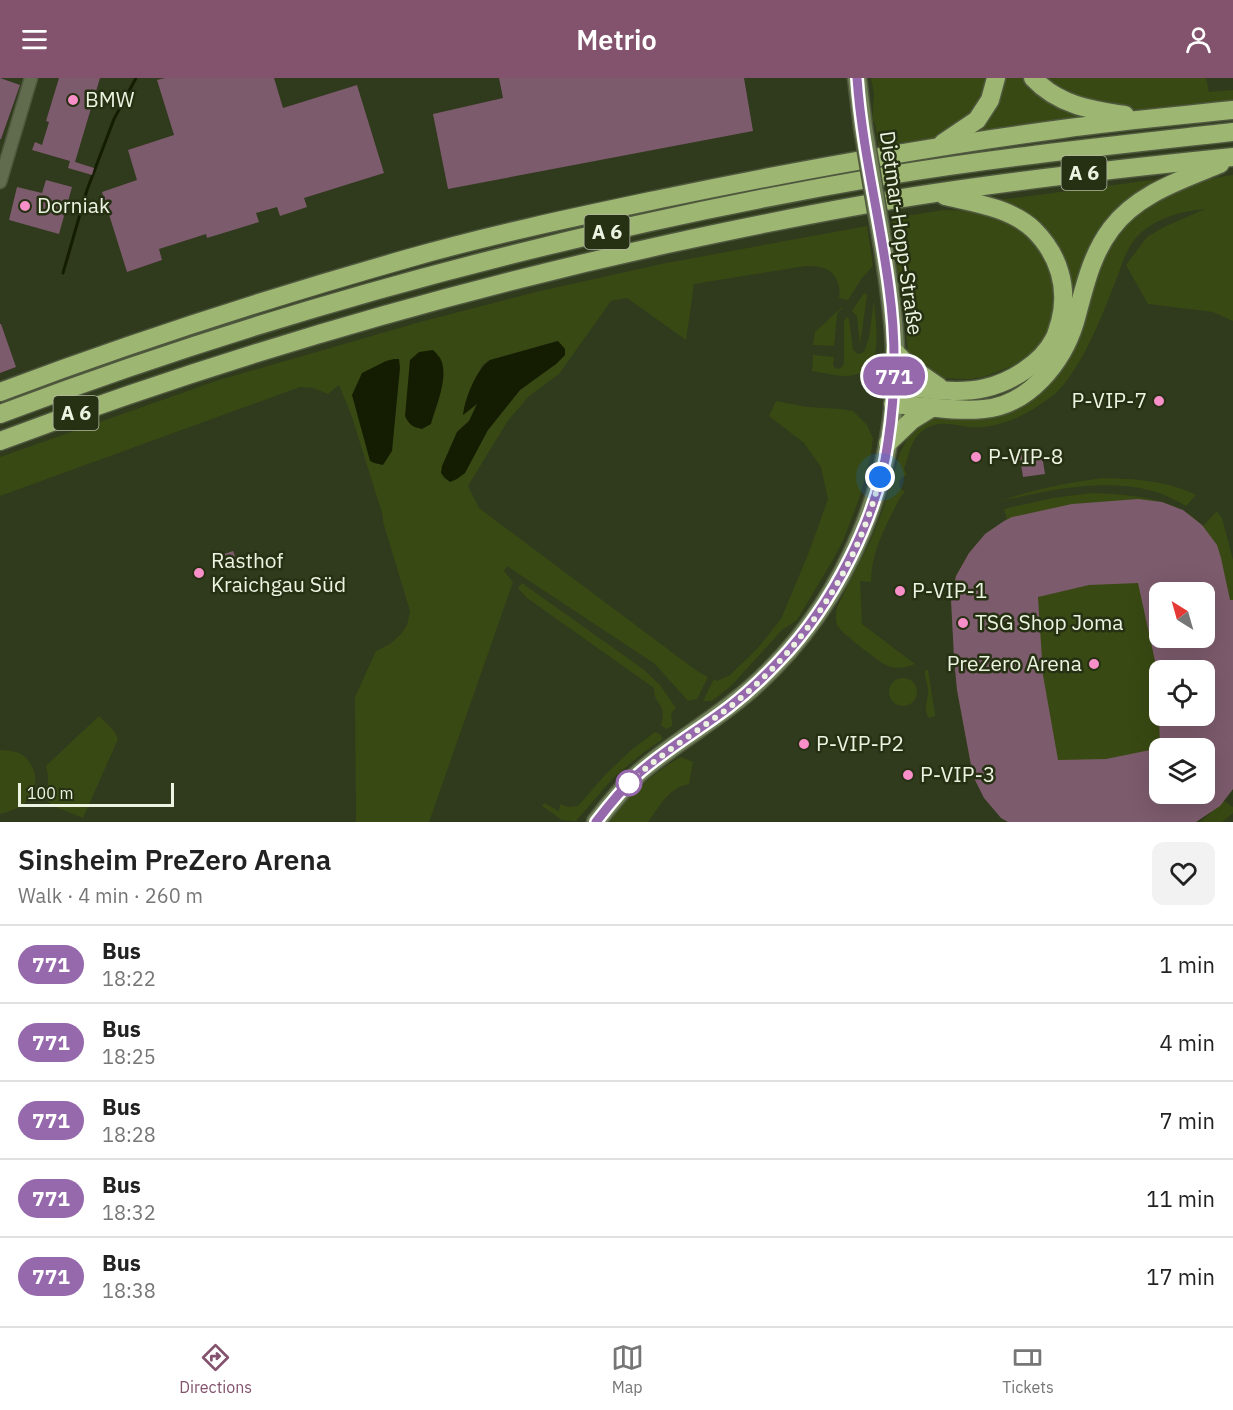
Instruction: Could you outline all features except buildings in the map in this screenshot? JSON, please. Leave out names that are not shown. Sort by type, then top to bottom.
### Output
[{"type":"highway","points":[[937,147],[976,120],[990,100],[996,78]]},
{"type":"highway","points":[[1033,78],[1054,95],[1085,109],[1154,119]]},
{"type":"highway","points":[[0,392],[160,335],[301,290],[408,258],[510,232],[789,172],[937,147],[1063,129],[1233,110]]},
{"type":"highway","name":"A 6","points":[[0,414],[152,360],[312,308],[584,237],[694,213],[888,176],[1058,152],[1233,132]]},
{"type":"highway","points":[[892,404],[986,409],[1006,403],[1025,393],[1054,366],[1066,345],[1097,251],[1122,215],[1143,199],[1163,188],[1233,158]]},
{"type":"highway","name":"A 6","points":[[0,441],[121,397],[257,352],[449,297],[587,262],[765,223],[935,193],[1070,175],[1233,158]]},
{"type":"highway","points":[[894,385],[967,391],[1004,382],[1023,372],[1040,358],[1055,339],[1062,312],[1064,295],[1060,271],[1045,243],[1032,229],[1001,211],[935,193]]},
{"type":"highway","points":[[134,333],[235,302],[301,290]]},
{"type":"highway","points":[[895,352],[921,376],[943,390]]},
{"type":"highway","points":[[888,443],[912,420],[933,407]]},
{"type":"street","points":[[0,182],[31,78]]},
{"type":"street","name":"Dietmar-Hopp-Straße","points":[[596,822],[638,774],[754,687],[781,660],[810,625],[839,581],[876,494],[888,443],[895,352],[890,289],[857,78]]},
{"type":"green space","points":[[871,78],[993,78],[979,109],[939,137],[879,146],[875,123],[872,121],[874,94]]},
{"type":"green space","points":[[1002,78],[1027,78],[1088,116],[969,133]]},
{"type":"green space","points":[[1041,78],[1206,78],[1209,92],[1233,90],[1233,100],[1114,110],[1093,107]]},
{"type":"green space","points":[[1233,175],[1233,321],[1213,312],[1148,304],[1126,265],[1147,237],[1205,209],[1167,217],[1142,232],[1126,253],[1098,324],[1075,370],[1055,394],[1031,411],[1007,422],[982,427],[933,425],[915,438],[904,469],[907,475],[899,482],[900,488],[905,492],[890,516],[881,538],[874,559],[871,582],[860,581],[862,624],[915,664],[902,668],[888,666],[845,634],[837,625],[837,607],[869,544],[882,512],[900,453],[911,431],[936,416],[1028,400],[1091,284],[1114,234],[1151,200],[1207,179]]},
{"type":"green space","points":[[1167,178],[1140,193],[1074,296],[1070,296],[1066,274],[999,200]]},
{"type":"green space","points":[[943,210],[983,211],[1020,226],[1053,266],[1056,324],[1039,349],[1014,365],[984,377],[939,378],[908,354],[904,307],[896,263],[899,261],[892,218]]},
{"type":"green space","points":[[867,226],[873,266],[848,300],[839,298],[838,283],[833,274],[825,268],[816,266],[694,284],[686,340],[627,298],[611,301],[559,374],[529,396],[507,422],[468,486],[479,508],[708,677],[697,699],[688,701],[655,664],[507,566],[504,571],[513,582],[429,822],[356,822],[355,697],[376,651],[390,644],[401,634],[407,625],[410,611],[351,414],[339,385],[328,394],[313,388],[300,387],[0,496],[0,457],[219,380],[420,322],[536,292],[661,264]],"holes":[[[557,341],[565,355],[520,390],[446,480],[442,473],[457,432],[469,421],[478,402],[464,414],[465,403],[482,365],[490,360]]]},
{"type":"green space","points":[[864,293],[867,295],[860,345],[857,316],[852,311]]},
{"type":"green space","points":[[874,300],[877,332],[875,354],[871,363],[864,371],[849,376],[812,371],[813,355],[834,357],[833,366],[837,369],[844,364],[844,321],[847,317],[853,350],[858,354],[864,352],[869,338]]},
{"type":"green space","points":[[842,307],[837,315],[834,346],[813,345],[815,332]]},
{"type":"green space","points":[[776,401],[807,407],[853,411],[867,425],[873,438],[871,454],[859,499],[843,541],[797,620],[782,630],[732,685],[712,701],[703,701],[714,679],[717,681],[730,675],[757,649],[781,619],[828,499],[821,467],[804,443],[769,416]]},
{"type":"green space","points":[[1102,478],[1162,483],[1196,495],[1186,506],[1153,491],[1134,487],[1096,486],[1058,490],[1001,501],[1051,487]]},
{"type":"green space","name":"PreZero Arena","points":[[1091,493],[1148,498],[1187,512],[1203,526],[1217,511],[1222,518],[1233,560],[1233,789],[1224,801],[1233,807],[1233,813],[1222,822],[1200,822],[1213,811],[1196,822],[1008,822],[1001,818],[973,776],[957,690],[951,600],[956,576],[969,553],[985,534],[1007,519],[1004,509],[1053,498]]},
{"type":"green space","points":[[522,583],[643,669],[660,685],[676,708],[671,714],[672,726],[666,729],[661,725],[663,712],[654,694],[654,688],[527,598],[518,588]]},
{"type":"green space","points":[[925,670],[928,670],[935,714],[929,718],[926,711],[928,689]]},
{"type":"green space","points":[[903,678],[913,682],[917,692],[913,702],[903,706],[893,702],[889,692],[893,682]]},
{"type":"green space","points":[[99,716],[114,731],[118,739],[83,818],[51,805],[45,796],[48,781],[46,766]]},
{"type":"green space","points":[[655,732],[663,739],[613,778],[576,821],[562,820],[542,806],[544,803],[559,811],[560,804],[568,807],[578,806],[605,775],[630,751]]},
{"type":"green space","points":[[0,750],[17,752],[29,761],[35,773],[35,786],[23,804],[0,814]]},
{"type":"green space","points":[[681,757],[693,762],[689,784],[675,789],[648,822],[609,822],[642,785]]},
{"type":"shaded area","points":[[558,341],[565,349],[565,355],[520,390],[488,430],[465,473],[450,482],[441,473],[442,466],[457,432],[469,421],[477,404],[463,415],[469,393],[480,370],[490,360]]},
{"type":"shaded area","points":[[433,350],[443,365],[443,382],[431,424],[422,429],[408,422],[405,416],[410,360],[419,352]]},
{"type":"shaded area","points":[[399,359],[400,368],[392,451],[383,465],[370,461],[352,395],[362,373]]},
{"type":"waterway","points":[[63,273],[87,190],[114,119],[136,78]]},
{"type":"bus line","name":"771","points":[[596,822],[638,774],[754,687],[781,660],[810,625],[839,581],[876,494],[888,443],[895,352],[890,289],[860,112],[857,78]]},
{"type":"place","name":"BMW","points":[[73,100]]},
{"type":"place","name":"Dorniak","points":[[25,206]]},
{"type":"place","name":"P-VIP-7","points":[[1159,401]]},
{"type":"place","name":"P-VIP-8","points":[[976,457]]},
{"type":"place","name":"Rasthof Kraichgau Süd","points":[[199,573]]},
{"type":"place","name":"P-VIP-1","points":[[900,591]]},
{"type":"place","name":"TSG Shop Joma","points":[[963,623]]},
{"type":"place","name":"PreZero Arena","points":[[1094,664]]},
{"type":"place","name":"P-VIP-P2","points":[[804,744]]},
{"type":"place","name":"P-VIP-3","points":[[908,775]]},
{"type":"route","points":[[629,783],[754,687],[781,660],[810,625],[839,581],[858,540],[876,494],[880,477]]}]
